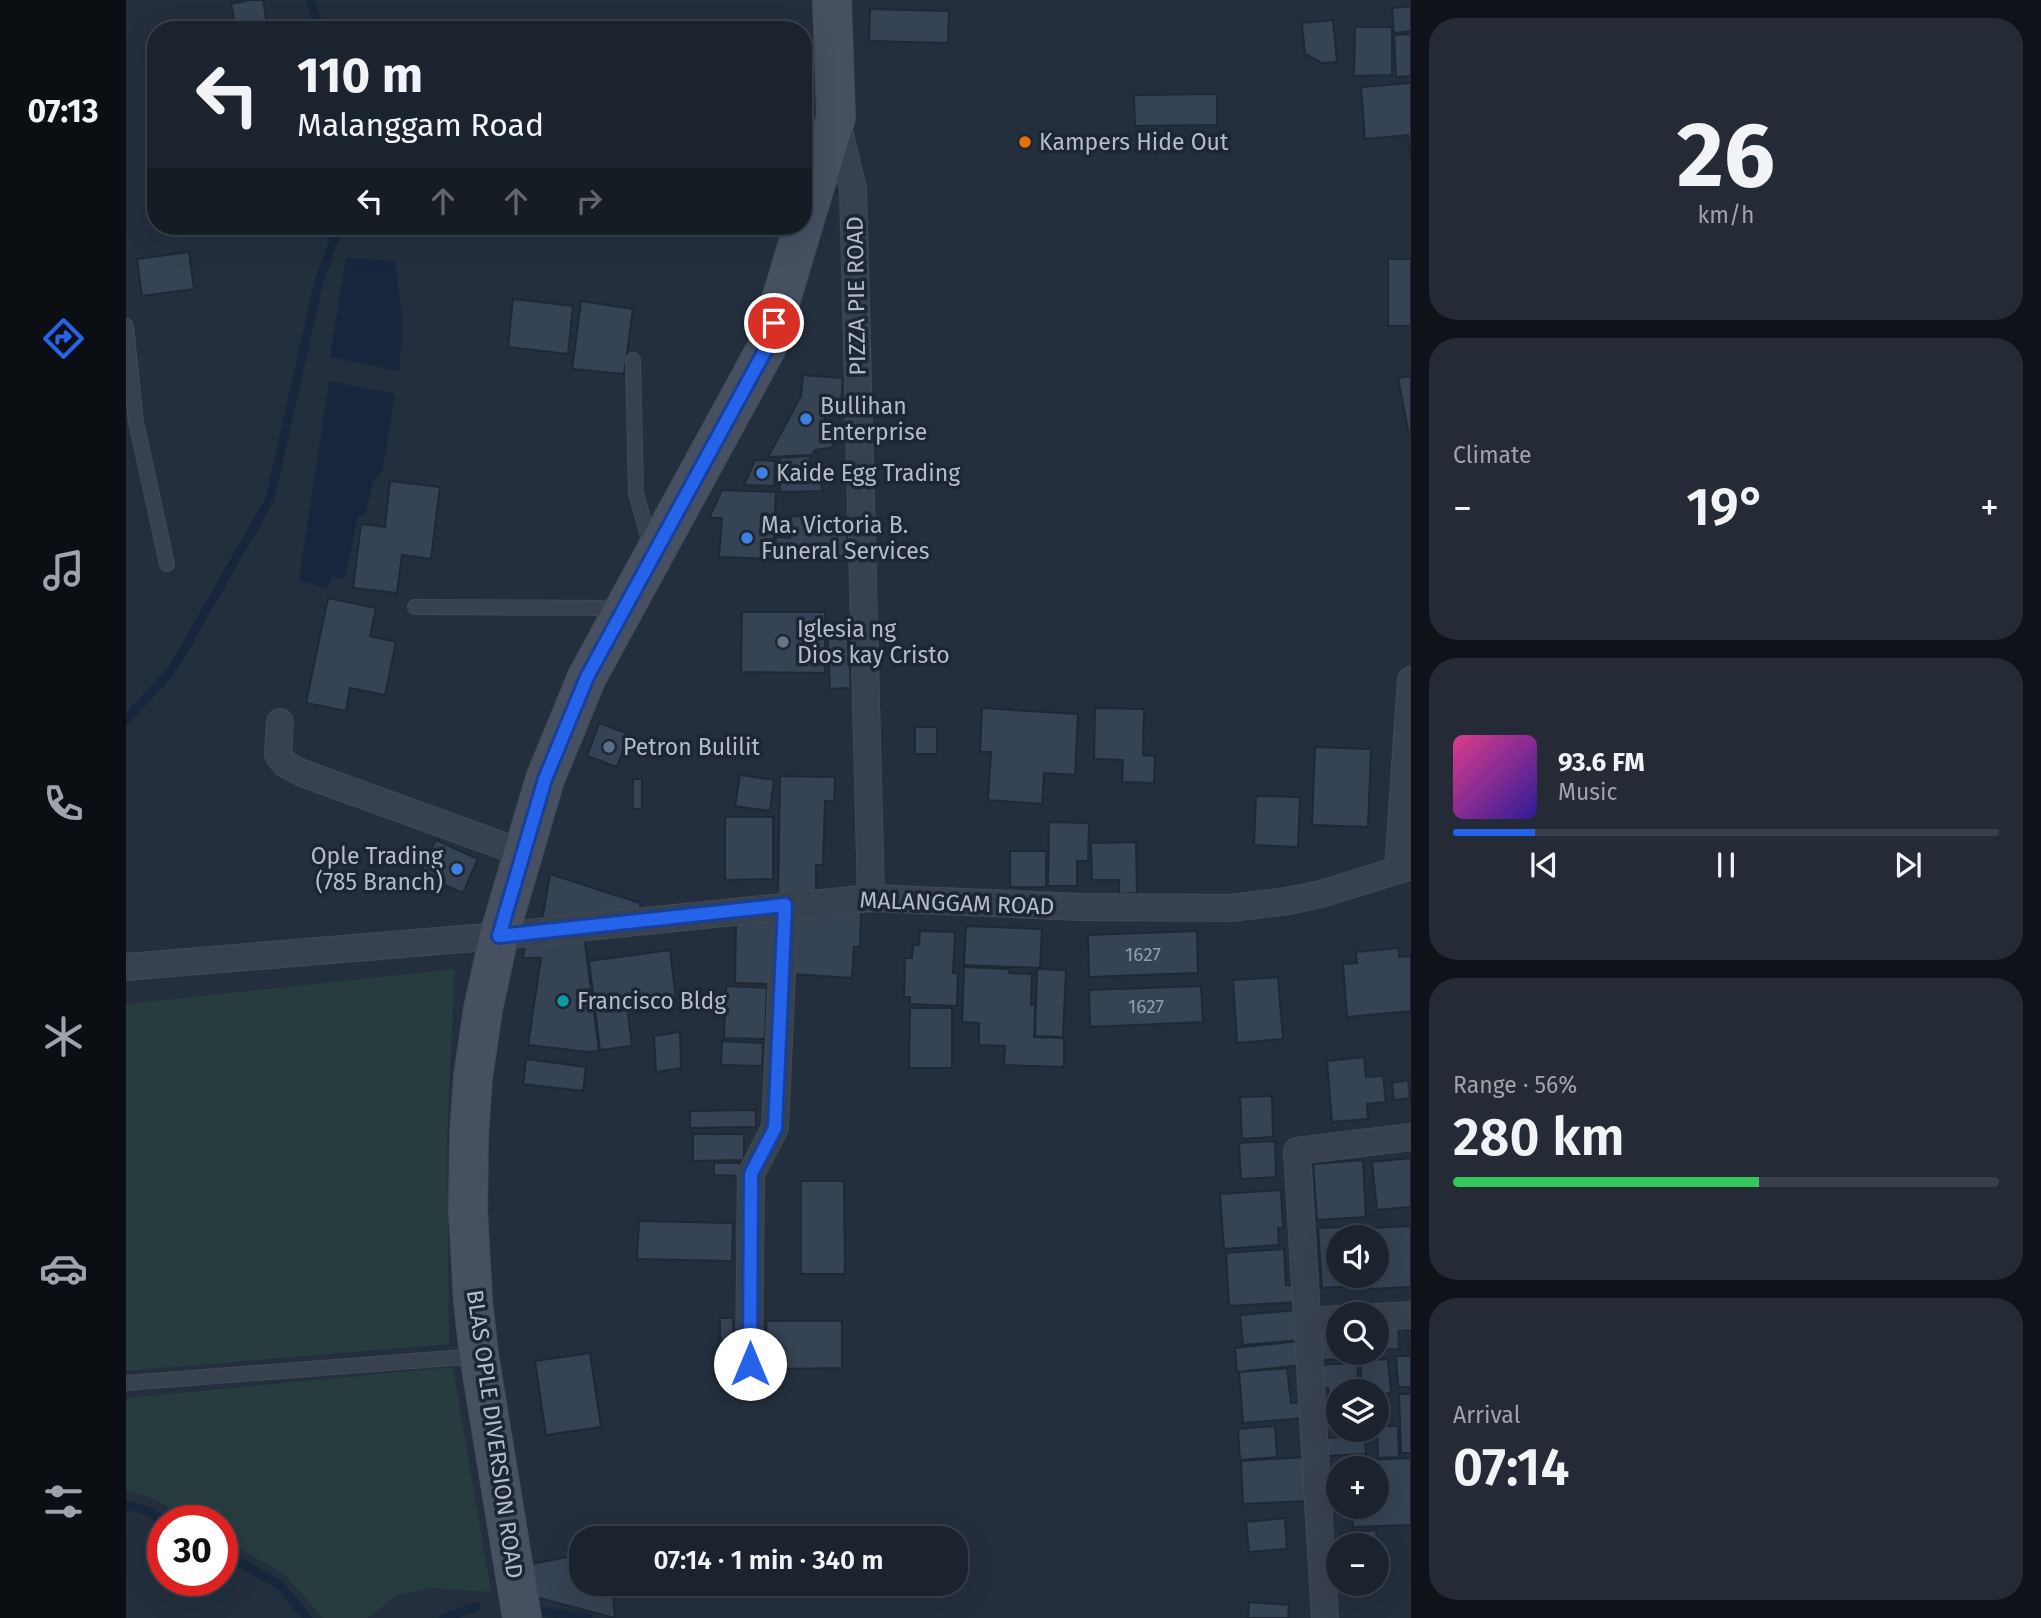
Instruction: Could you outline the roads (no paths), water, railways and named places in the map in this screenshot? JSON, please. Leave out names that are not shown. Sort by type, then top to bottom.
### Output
[{"type":"main road","name":"BLAS OPLE DIVERSION ROAD","points":[[812,196],[836,117],[832,0]]},
{"type":"main road","name":"BLAS OPLE DIVERSION ROAD","points":[[522,1618],[479,1355],[468,1210],[473,1077],[481,1023],[499,936],[545,779],[582,689],[767,347],[800,235]]},
{"type":"street","name":"PIZZA PIE ROAD","points":[[836,117],[853,189],[871,898]]},
{"type":"street","points":[[1404,868],[1411,680]]},
{"type":"street","points":[[280,722],[278,755],[285,764],[302,774],[523,852]]},
{"type":"street","name":"MALANGGAM ROAD","points":[[126,967],[499,936],[871,898],[1080,906],[1231,908],[1321,894],[1404,868]]},
{"type":"street","points":[[750,1364],[751,1174],[775,1128],[785,905]]},
{"type":"street","points":[[1325,1618],[1297,1151],[1411,1138]]},
{"type":"street","points":[[1389,1316],[1411,1315]]},
{"type":"street","points":[[1307,1321],[1326,1320]]},
{"type":"lane","points":[[126,326],[136,422],[167,564]]},
{"type":"lane","points":[[633,360],[636,493],[653,555]]},
{"type":"lane","points":[[415,607],[625,608]]},
{"type":"lane","points":[[126,1383],[479,1355]]},
{"type":"water","points":[[346,258],[395,261],[403,328],[399,371],[330,357]]},
{"type":"water","points":[[329,381],[395,394],[382,473],[373,481],[366,514],[358,517],[345,578],[333,577],[326,588],[299,580]]},
{"type":"waterway","points":[[310,0],[317,21]]},
{"type":"waterway","points":[[126,720],[172,670],[270,499],[319,281],[336,235]]},
{"type":"waterway","points":[[126,1505],[147,1511]]},
{"type":"waterway","points":[[238,1562],[280,1585],[307,1618]]},
{"type":"waterway","points":[[444,1618],[476,1607]]},
{"type":"waterway","points":[[538,1611],[588,1618]]},
{"type":"place","name":"Kampers Hide Out","points":[[1025,142]]},
{"type":"place","name":"Bullihan Enterprise","points":[[806,419]]},
{"type":"place","name":"Kaide Egg Trading","points":[[762,473]]},
{"type":"place","name":"Ma. Victoria B. Funeral Services","points":[[747,538]]},
{"type":"place","name":"Iglesia ng Dios kay Cristo","points":[[783,642]]},
{"type":"place","name":"Petron Bulilit","points":[[609,747]]},
{"type":"place","name":"Ople Trading (785 Branch)","points":[[457,869]]},
{"type":"place","name":"Francisco Bldg","points":[[563,1001]]}]
